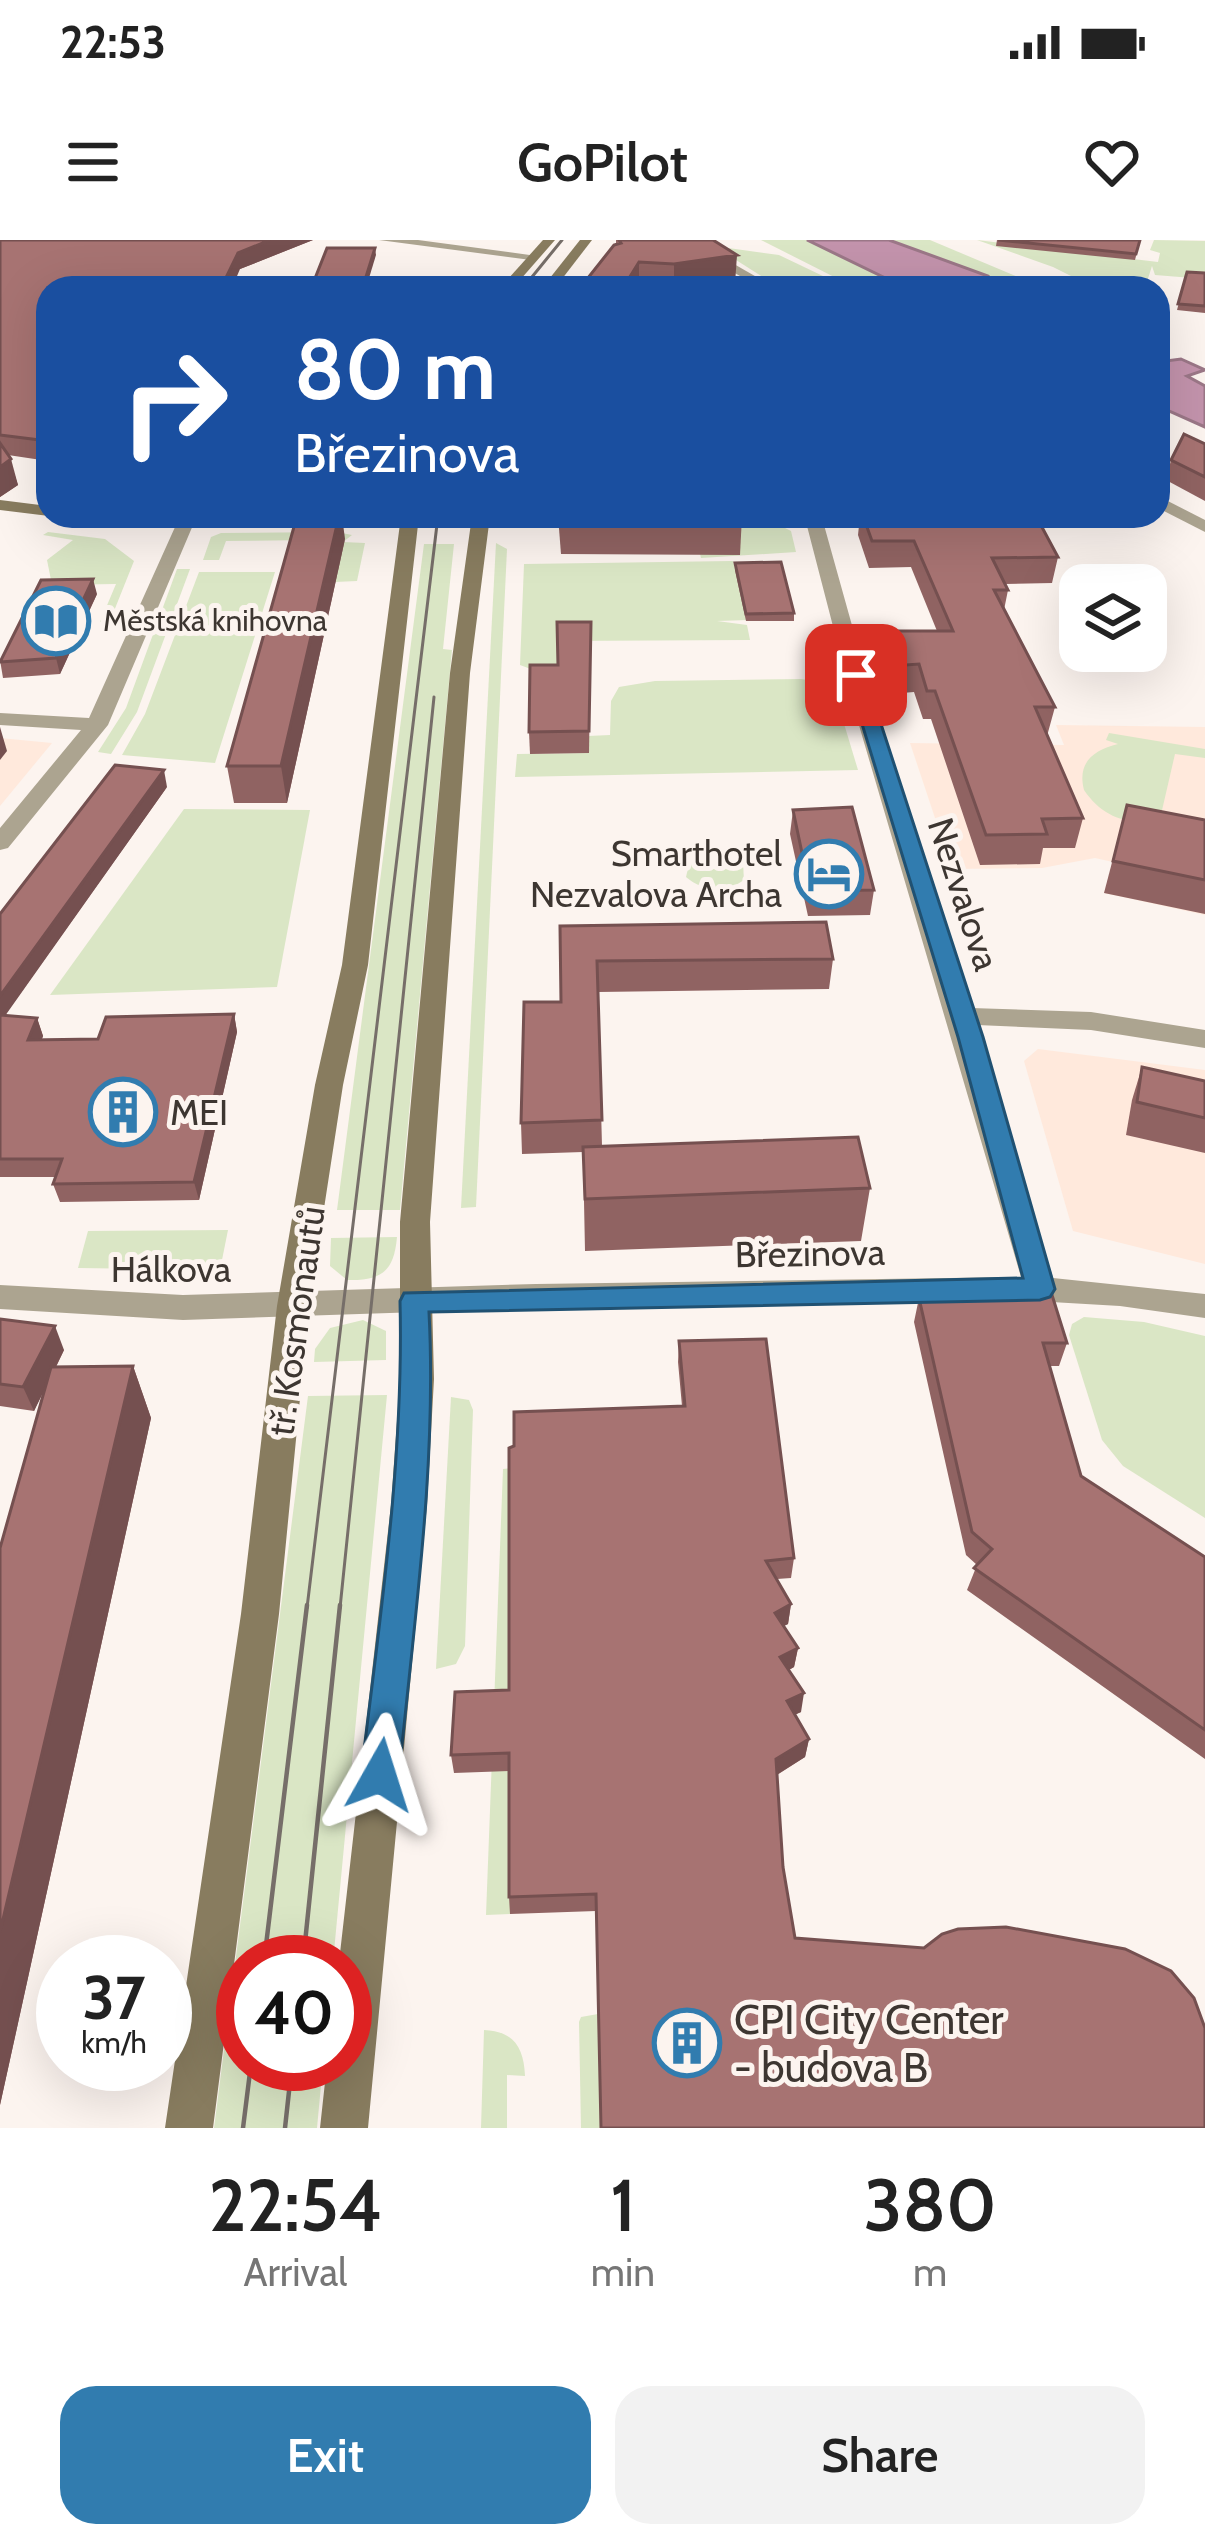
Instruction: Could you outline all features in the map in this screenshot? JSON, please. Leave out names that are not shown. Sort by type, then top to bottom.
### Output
[{"type":"street","points":[[385,240],[531,256]]},
{"type":"street","points":[[515,276],[549,240]]},
{"type":"street","points":[[558,276],[586,240]]},
{"type":"street","points":[[683,240],[748,276]]},
{"type":"street","points":[[0,505],[36,510]]},
{"type":"street","points":[[1170,508],[1205,527]]},
{"type":"street","points":[[0,843],[97,725],[184,528]]},
{"type":"street","name":"tř. Kosmonautů","points":[[189,2128],[260,1614],[293,1306],[329,1085],[355,965],[409,528]]},
{"type":"street","points":[[344,2128],[409,1505],[417,1379],[416,1222],[457,715],[480,528]]},
{"type":"street","name":"Nezvalova","points":[[827,528],[884,772],[964,1016],[1040,1289]]},
{"type":"street","points":[[0,719],[97,725]]},
{"type":"street","points":[[964,1016],[1091,1021],[1205,1039]]},
{"type":"street","name":"Březinova","points":[[414,1301],[1040,1289],[1161,1297],[1205,1306]]},
{"type":"street","name":"Hálkova","points":[[0,1297],[128,1309],[414,1301]]},
{"type":"shaded area","points":[[807,240],[889,240],[988,276],[881,276]]},
{"type":"shaded area","points":[[1181,359],[1205,370],[1187,376],[1205,386],[1205,427],[1170,411],[1170,360]]},
{"type":"shaded area","points":[[1056,725],[1205,727],[1205,915],[1104,893],[1113,862],[1095,858],[1042,868],[952,869],[910,743],[1064,745]]},
{"type":"shaded area","points":[[0,738],[52,743],[0,806]]},
{"type":"shaded area","points":[[1038,1049],[1205,1070],[1205,1264],[1073,1231],[1024,1061]]},
{"type":"green space","points":[[761,240],[807,240],[881,276],[832,276]]},
{"type":"green space","points":[[889,240],[930,240],[1016,276],[988,276]]},
{"type":"green space","points":[[977,240],[1158,262],[1160,253],[1150,250],[1154,240],[1205,241],[1205,279],[1155,275],[1152,266],[1149,276],[1071,276]]},
{"type":"green space","points":[[714,246],[779,255],[823,276],[761,276]]},
{"type":"green space","points":[[694,528],[785,528],[791,531],[796,552],[701,558]]},
{"type":"green space","points":[[221,533],[352,535],[343,542],[365,543],[357,581],[335,582],[312,540],[226,541],[219,560],[203,560],[211,537]]},
{"type":"green space","points":[[43,535],[105,539],[134,561],[110,621],[100,622],[116,584],[52,585],[47,560],[73,540]]},
{"type":"green space","points":[[496,543],[507,549],[476,1207],[461,1208]]},
{"type":"green space","points":[[424,544],[454,544],[443,649],[452,650],[400,1210],[337,1210]]},
{"type":"green space","points":[[733,561],[749,620],[717,621],[747,625],[750,640],[558,641],[558,665],[536,671],[520,665],[524,564]]},
{"type":"green space","points":[[177,569],[190,569],[137,712],[111,754],[98,752],[126,708]]},
{"type":"green space","points":[[199,572],[275,572],[215,763],[122,755],[145,714]]},
{"type":"green space","points":[[801,679],[832,684],[858,770],[515,777],[517,754],[589,753],[588,736],[610,735],[611,701],[619,687],[655,681]]},
{"type":"green space","points":[[1109,733],[1205,749],[1205,758],[1175,754],[1160,819],[1118,818],[1084,790],[1083,772],[1089,759],[1118,744],[1106,740]]},
{"type":"green space","points":[[184,809],[310,810],[277,987],[50,995]]},
{"type":"green space","points":[[717,854],[743,863],[744,880],[715,889],[686,877],[690,860]]},
{"type":"green space","points":[[228,1230],[220,1270],[78,1268],[88,1231]]},
{"type":"green space","points":[[397,1237],[389,1266],[377,1276],[347,1280],[330,1266],[331,1238]]},
{"type":"green space","points":[[1084,1317],[1144,1322],[1205,1336],[1205,1518],[1123,1466],[1102,1440],[1069,1335],[1072,1324]]},
{"type":"green space","points":[[363,1320],[386,1331],[386,1360],[314,1362],[315,1349],[330,1328]]},
{"type":"green space","points":[[387,1395],[336,1935],[239,1935],[308,1396]]},
{"type":"green space","points":[[451,1397],[469,1400],[473,1410],[465,1646],[456,1664],[436,1669]]},
{"type":"green space","points":[[511,1468],[510,1914],[486,1915],[503,1469]]},
{"type":"green space","points":[[598,2014],[601,2128],[581,2128],[579,2022],[581,2017]]},
{"type":"green space","points":[[484,2030],[509,2037],[522,2057],[525,2076],[507,2075],[507,2128],[481,2128]]},
{"type":"green space","points":[[219,2091],[320,2091],[317,2128],[214,2128]]},
{"type":"building","points":[[0,240],[270,240],[238,253],[227,276],[36,276],[36,440],[0,435]]},
{"type":"building","points":[[619,240],[713,240],[737,255],[674,264],[639,262],[630,276],[589,276],[614,245]]},
{"type":"building","points":[[998,240],[1140,240],[1136,254]]},
{"type":"building","points":[[327,248],[375,248],[366,276],[316,276]]},
{"type":"building","points":[[1187,272],[1205,273],[1205,306],[1178,304]]},
{"type":"building","points":[[1184,434],[1205,444],[1205,477],[1171,460]]},
{"type":"building","points":[[0,443],[11,459],[0,467]]},
{"type":"building","points":[[294,528],[336,528],[281,766],[227,766]]},
{"type":"building","points":[[867,528],[1042,528],[1058,557],[992,558],[1008,590],[994,590],[1055,707],[1035,707],[1083,818],[1042,819],[1047,834],[986,835],[935,691],[927,691],[919,664],[906,665],[894,631],[953,631],[914,541],[872,541]]},
{"type":"building","points":[[781,562],[794,613],[746,614],[735,563]]},
{"type":"building","points":[[93,579],[56,658],[0,662],[41,580]]},
{"type":"building","points":[[557,622],[591,622],[589,731],[529,732],[530,665],[558,665]]},
{"type":"building","points":[[115,765],[164,770],[0,996],[0,914]]},
{"type":"building","points":[[1127,805],[1205,820],[1205,880],[1113,861]]},
{"type":"building","name":"Smarthotel Nezvalova Archa","points":[[852,807],[874,890],[810,891],[793,810]]},
{"type":"building","points":[[826,922],[833,959],[597,961],[602,1120],[521,1123],[524,1002],[561,1002],[560,926]]},
{"type":"building","name":"MEI","points":[[234,1014],[194,1182],[53,1184],[62,1159],[0,1159],[0,1015],[37,1018],[28,1040],[98,1039],[106,1017]]},
{"type":"building","points":[[1142,1067],[1205,1081],[1205,1118],[1137,1102]]},
{"type":"building","points":[[858,1137],[870,1188],[585,1199],[583,1147]]},
{"type":"building","points":[[1052,1295],[1067,1343],[1043,1343],[1081,1476],[1205,1557],[1205,1730],[974,1568],[992,1549],[972,1532],[919,1298]]},
{"type":"building","points":[[0,1319],[55,1326],[23,1387],[0,1384]]},
{"type":"building","points":[[766,1339],[794,1558],[766,1561],[791,1604],[775,1613],[798,1648],[780,1657],[804,1693],[787,1701],[809,1739],[776,1759],[783,1867],[795,1938],[924,1948],[958,1929],[1006,1927],[1125,1949],[1171,1971],[1194,1998],[1205,2028],[1205,2128],[601,2128],[596,1894],[509,1897],[509,1753],[451,1755],[455,1692],[509,1690],[509,1448],[514,1446],[514,1412],[685,1406],[679,1341]]},
{"type":"building","points":[[133,1366],[0,1932],[0,1548],[51,1367]]},
{"type":"tram line","points":[[533,276],[562,240]]},
{"type":"tram line","points":[[307,1608],[437,528]]},
{"type":"tram line","points":[[340,1608],[434,697]]},
{"type":"tram line","points":[[267,1935],[307,1605]]},
{"type":"tram line","points":[[306,1935],[340,1605]]},
{"type":"tram line","points":[[243,2128],[248,2091]]},
{"type":"tram line","points":[[285,2128],[289,2091]]},
{"type":"place","name":"Městská knihovna","points":[[56,621]]},
{"type":"place","name":"Smarthotel Nezvalova Archa","points":[[829,874]]},
{"type":"place","name":"MEI","points":[[123,1112]]},
{"type":"place","name":"CPI City Center - budova B","points":[[687,2043]]},
{"type":"route","points":[[380,1775],[409,1505],[417,1379],[414,1301],[1040,1289],[971,1037],[856,675]]}]
